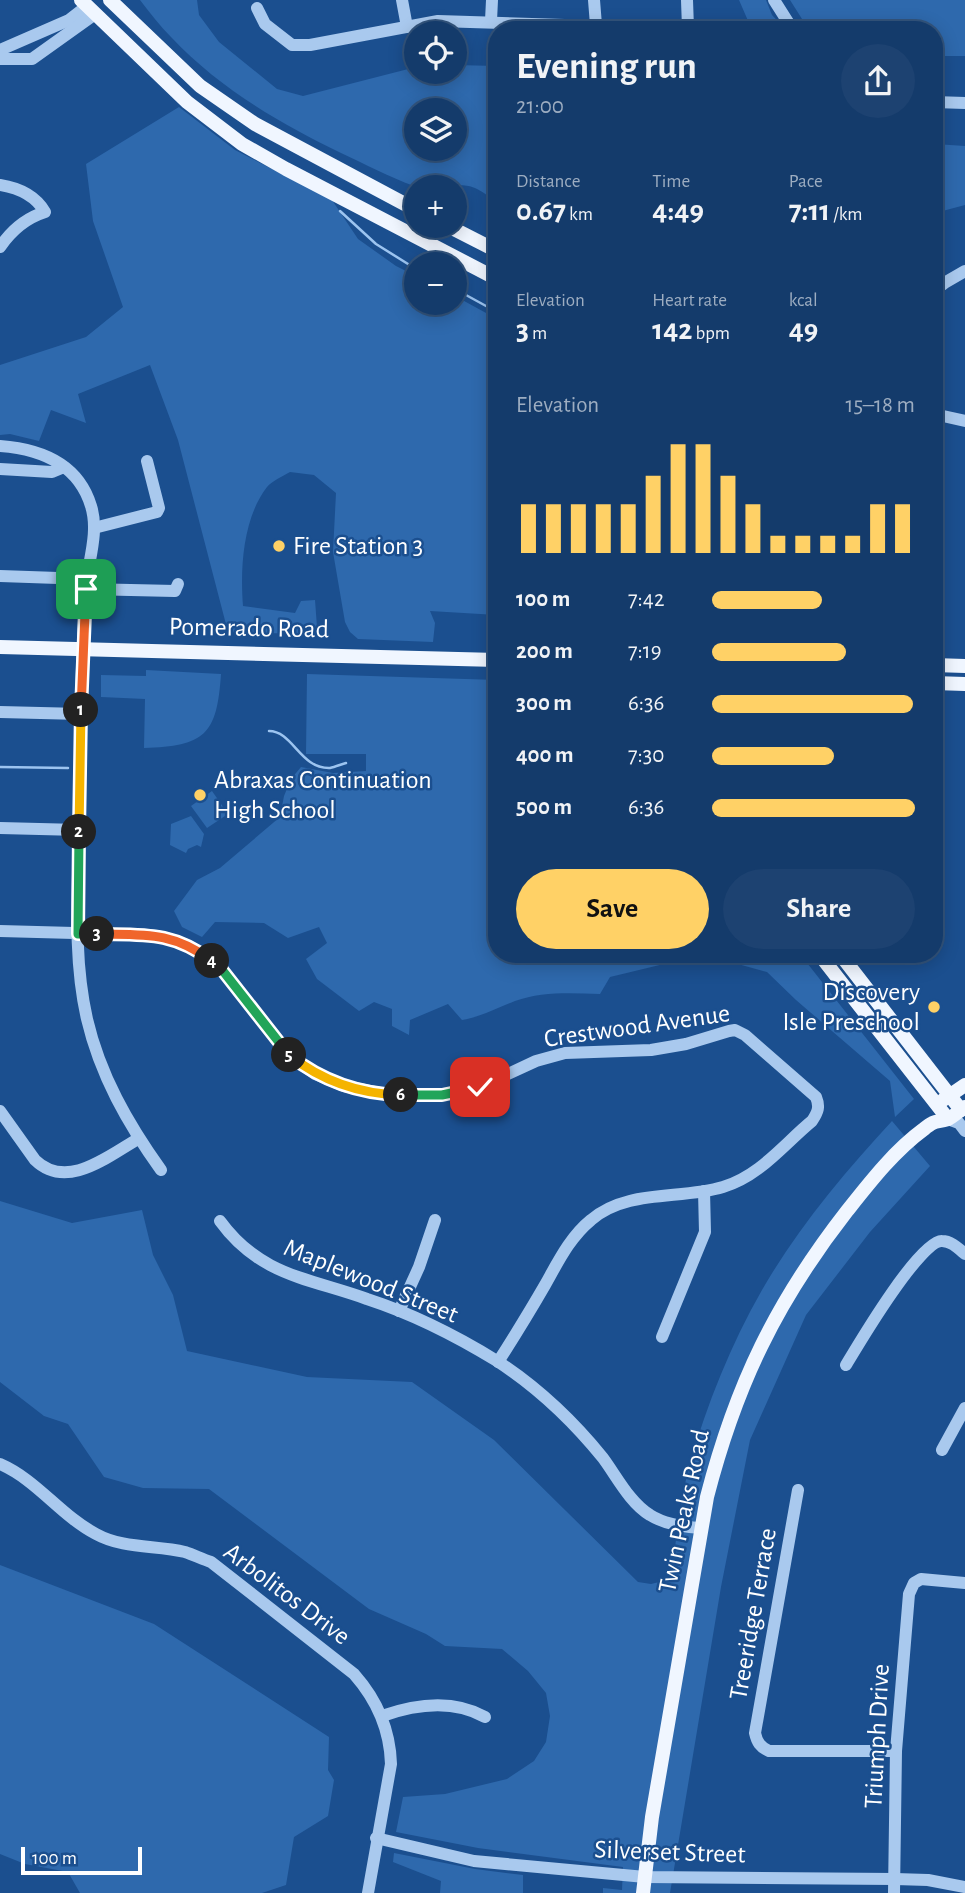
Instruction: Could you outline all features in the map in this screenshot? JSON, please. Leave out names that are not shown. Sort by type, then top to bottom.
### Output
[{"type":"main road","points":[[89,5],[112,1],[200,86],[255,124],[404,204]]},
{"type":"main road","points":[[89,5],[187,102],[242,144],[488,274]]},
{"type":"main road","points":[[467,236],[488,246]]},
{"type":"main road","name":"Pomerado Road","points":[[0,648],[488,660]]},
{"type":"main road","points":[[943,666],[965,666]]},
{"type":"main road","points":[[943,684],[965,684]]},
{"type":"main road","points":[[826,963],[937,1104],[955,1118]]},
{"type":"main road","points":[[847,963],[950,1095],[955,1118]]},
{"type":"main road","points":[[937,1104],[965,1084]]},
{"type":"main road","name":"Twin Peaks Road","points":[[643,1893],[652,1817],[701,1528],[718,1452],[741,1389],[768,1330],[812,1256],[862,1191],[887,1163],[955,1118]]},
{"type":"street","points":[[402,0],[406,21]]},
{"type":"street","points":[[491,21],[492,0]]},
{"type":"street","points":[[594,0],[596,21]]},
{"type":"street","points":[[687,0],[688,21]]},
{"type":"street","points":[[774,0],[786,21]]},
{"type":"street","points":[[0,50],[69,20],[89,5]]},
{"type":"street","points":[[0,59],[32,59],[89,5]]},
{"type":"street","points":[[257,9],[265,24],[292,45],[310,45],[404,28]]},
{"type":"street","points":[[434,21],[464,21]]},
{"type":"street","points":[[467,21],[488,22]]},
{"type":"street","points":[[13,44],[16,58]]},
{"type":"street","points":[[943,102],[965,103]]},
{"type":"street","points":[[0,185],[23,191],[40,204],[45,212],[31,216],[7,236],[0,247]]},
{"type":"street","points":[[943,284],[965,271]]},
{"type":"street","points":[[943,416],[965,421]]},
{"type":"street","points":[[0,446],[26,448],[43,453],[64,467],[79,483],[91,505],[94,528],[86,584],[82,648],[78,963],[87,1018],[102,1068],[138,1139],[161,1170]]},
{"type":"street","points":[[94,528],[157,512],[159,508],[147,461]]},
{"type":"street","points":[[0,469],[52,472],[64,467]]},
{"type":"street","points":[[0,576],[175,591],[178,584]]},
{"type":"street","points":[[0,712],[81,714]]},
{"type":"street","points":[[0,828],[79,830]]},
{"type":"street","points":[[0,931],[78,934]]},
{"type":"street","name":"Crestwood Avenue","points":[[78,934],[158,936],[188,944],[223,971],[289,1055],[315,1074],[344,1086],[385,1094],[442,1095],[480,1087],[536,1062],[565,1053],[651,1050],[686,1044],[735,1030],[745,1035],[804,1086],[816,1097],[819,1106],[812,1121],[766,1163],[744,1179],[704,1191]]},
{"type":"street","points":[[0,1112],[35,1160],[54,1172],[73,1173],[84,1170],[138,1139]]},
{"type":"street","points":[[498,1362],[569,1243],[591,1219],[633,1200],[704,1191],[705,1232],[662,1337]]},
{"type":"street","points":[[399,1311],[419,1267],[435,1220]]},
{"type":"street","name":"Maplewood Street","points":[[220,1221],[240,1245],[285,1274],[399,1311],[498,1362],[545,1397],[578,1429],[644,1511],[673,1524],[701,1528]]},
{"type":"street","points":[[846,1365],[868,1327],[909,1269],[934,1243],[940,1240],[952,1243],[965,1254]]},
{"type":"street","points":[[942,1450],[965,1408]]},
{"type":"street","name":"Arbolitos Drive","points":[[0,1464],[32,1482],[74,1521],[98,1535],[117,1543],[186,1552],[223,1570],[354,1674],[369,1691],[382,1716],[391,1764],[368,1893]]},
{"type":"street","name":"Treeridge Terrace","points":[[798,1490],[755,1733],[759,1745],[769,1751],[896,1751]]},
{"type":"street","name":"Triumph Drive","points":[[894,1893],[896,1751],[909,1594],[914,1583],[927,1578],[965,1583]]},
{"type":"street","points":[[382,1716],[404,1708],[424,1705],[469,1708],[485,1717]]},
{"type":"street","name":"Silverset Street","points":[[376,1838],[474,1861],[645,1877],[895,1879],[936,1881],[965,1887]]},
{"type":"shaded area","points":[[140,0],[197,0],[199,15],[219,42],[277,89],[303,96],[404,70],[404,84],[467,84],[467,65],[488,66],[488,196],[467,186],[467,175],[404,175],[404,182],[377,170],[295,129],[251,103],[190,55],[167,33]]},
{"type":"shaded area","points":[[739,0],[766,0],[778,21],[748,21]]},
{"type":"shaded area","points":[[790,0],[965,0],[965,56],[943,56],[943,21],[803,21]]},
{"type":"shaded area","points":[[179,107],[235,150],[332,200],[358,239],[404,270],[404,315],[467,315],[467,303],[488,314],[488,614],[430,611],[435,623],[433,642],[358,639],[350,632],[345,622],[333,552],[336,493],[314,475],[290,472],[267,487],[253,513],[243,560],[243,606],[295,613],[301,601],[315,600],[317,627],[309,634],[228,632],[178,440],[150,365],[78,394],[86,423],[51,410],[39,441],[10,434],[0,435],[0,365],[86,337],[123,307],[93,221],[86,164]]},
{"type":"shaded area","points":[[943,145],[965,146],[965,205],[943,211]]},
{"type":"shaded area","points":[[146,670],[221,674],[216,711],[204,733],[181,744],[144,748],[145,699],[101,697],[101,675],[146,676]]},
{"type":"shaded area","points":[[307,674],[488,680],[488,963],[668,963],[610,977],[600,994],[557,993],[536,996],[462,1020],[448,1004],[410,1020],[409,1035],[392,1026],[392,1009],[374,1002],[359,1011],[317,979],[306,959],[327,943],[319,927],[288,938],[264,923],[215,922],[202,937],[182,927],[174,911],[197,880],[220,868],[280,817],[291,779],[301,767],[333,773],[366,771],[366,754],[306,754]]},
{"type":"shaded area","points":[[212,791],[228,814],[207,828],[191,806]]},
{"type":"shaded area","points":[[191,816],[204,834],[201,847],[197,845],[186,853],[170,845],[171,824]]},
{"type":"shaded area","points":[[734,963],[807,963],[914,1099],[895,1117],[890,1081],[767,972]]},
{"type":"shaded area","points":[[892,1121],[930,1166],[870,1232],[806,1315],[750,1440],[721,1587],[670,1893],[603,1893],[603,1888],[622,1890],[623,1867],[478,1848],[396,1832],[403,1797],[445,1794],[507,1779],[534,1761],[546,1742],[550,1716],[546,1693],[528,1671],[502,1649],[445,1646],[426,1634],[369,1609],[209,1489],[143,1488],[104,1477],[68,1424],[44,1416],[0,1382],[0,1201],[72,1223],[142,1210],[153,1255],[173,1295],[187,1351],[307,1377],[412,1382],[494,1440],[638,1582],[651,1584],[671,1579],[690,1463],[712,1397],[740,1332],[762,1290],[806,1223]]},
{"type":"shaded area","points":[[0,1565],[154,1624],[329,1737],[328,1770],[334,1780],[328,1816],[294,1837],[286,1885],[262,1893],[80,1893],[68,1872],[25,1864],[0,1854]]},
{"type":"shaded area","points":[[394,1853],[475,1869],[523,1875],[523,1893],[440,1893],[441,1881],[393,1862]]},
{"type":"waterway","points":[[340,211],[376,244],[404,262]]},
{"type":"waterway","points":[[467,296],[488,307]]},
{"type":"waterway","points":[[269,731],[284,737],[311,763],[320,767],[330,768],[346,763]]},
{"type":"waterway","points":[[0,767],[68,768]]},
{"type":"place","name":"Fire Station 3","points":[[279,546]]},
{"type":"place","name":"Abraxas Continuation High School","points":[[200,795]]},
{"type":"place","name":"Discovery Isle Preschool","points":[[934,1007]]},
{"type":"route","points":[[86,589],[82,648],[78,934],[148,935],[188,944],[223,971],[289,1055],[315,1074],[344,1086],[385,1094],[442,1095],[480,1087]]}]
